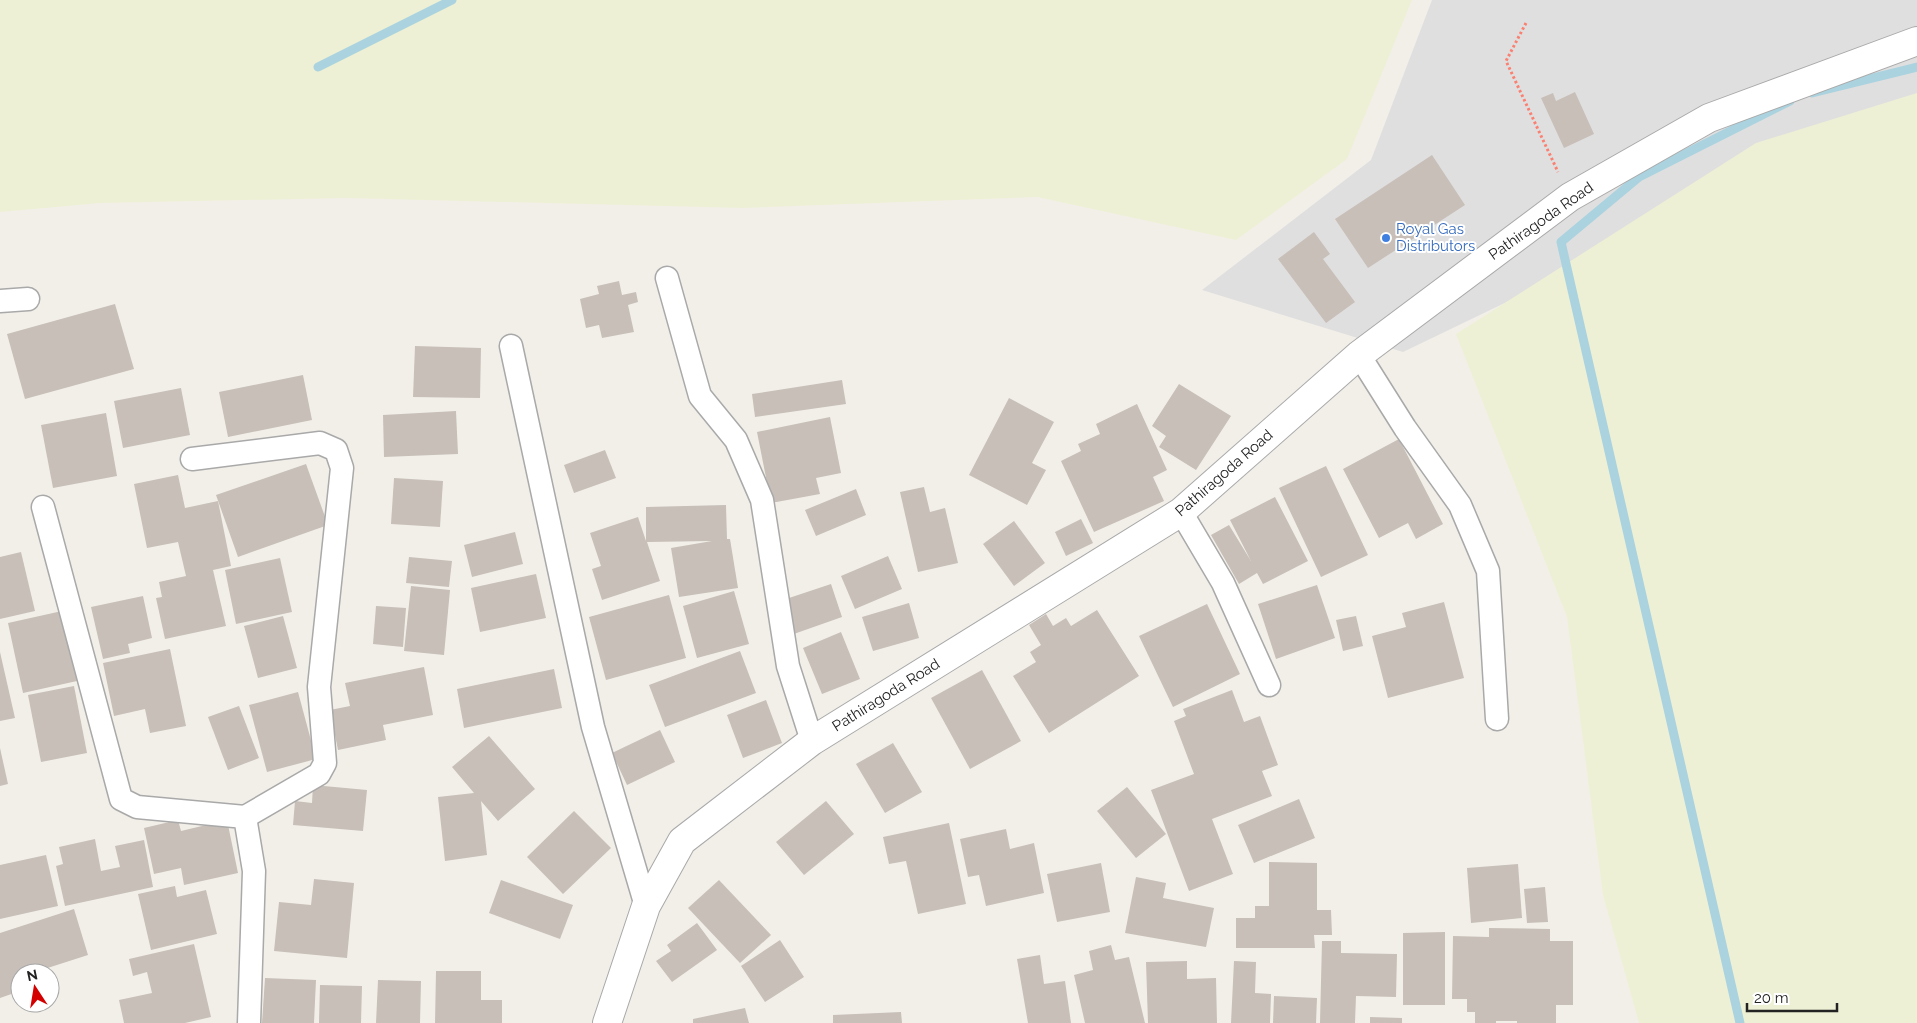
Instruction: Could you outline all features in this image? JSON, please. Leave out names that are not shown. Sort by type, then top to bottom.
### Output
[{"type":"street","name":"Pathiragoda Road","points":[[607,1023],[646,906],[682,841],[812,741],[1182,512],[1359,355],[1570,197],[1709,118],[1917,41]]},
{"type":"street","points":[[667,278],[700,396],[736,440],[762,500],[788,666],[812,741]]},
{"type":"street","points":[[0,300],[28,299]]},
{"type":"street","points":[[512,346],[593,727],[646,906]]},
{"type":"street","points":[[1359,355],[1405,428],[1460,505],[1488,571],[1498,719]]},
{"type":"street","points":[[43,507],[121,799],[136,807],[245,816],[319,774],[325,763],[319,687],[342,468],[336,450],[320,444],[192,459]]},
{"type":"street","points":[[1182,512],[1223,583],[1269,684]]},
{"type":"street","points":[[245,816],[254,871],[249,1023]]},
{"type":"path","points":[[1526,23],[1506,60],[1570,197]]},
{"type":"shaded area","points":[[1432,0],[1917,0],[1917,104],[1403,352],[1202,290],[1371,160]]},
{"type":"green space","points":[[0,0],[1412,0],[1347,159],[1236,240],[1037,197],[742,208],[346,198],[101,203],[0,212]]},
{"type":"green space","points":[[1917,93],[1917,1023],[1639,1023],[1603,895],[1567,617],[1456,334],[1756,143]]},
{"type":"building","points":[[1575,92],[1594,134],[1564,148],[1541,98],[1553,93],[1556,101]]},
{"type":"building","points":[[1432,155],[1465,205],[1368,268],[1335,219]]},
{"type":"building","points":[[1314,232],[1330,254],[1323,259],[1355,302],[1326,323],[1278,259]]},
{"type":"building","points":[[619,281],[622,295],[636,292],[638,302],[628,305],[634,332],[602,338],[599,325],[586,328],[580,299],[599,294],[597,286]]},
{"type":"building","points":[[115,304],[134,369],[25,399],[7,334]]},
{"type":"building","points":[[415,346],[481,348],[480,398],[413,397]]},
{"type":"building","points":[[303,375],[312,420],[228,437],[219,392]]},
{"type":"building","points":[[842,380],[846,404],[755,417],[752,394]]},
{"type":"building","points":[[1179,384],[1231,416],[1196,470],[1159,447],[1166,436],[1152,426]]},
{"type":"building","points":[[181,388],[190,435],[123,448],[114,401]]},
{"type":"building","points":[[1009,398],[1054,422],[1032,463],[1046,470],[1027,505],[969,475]]},
{"type":"building","points":[[1137,404],[1167,470],[1153,477],[1164,501],[1094,532],[1061,461],[1081,451],[1078,444],[1100,434],[1096,424]]},
{"type":"building","points":[[456,411],[458,454],[384,457],[383,415]]},
{"type":"building","points":[[106,413],[117,476],[53,488],[41,425]]},
{"type":"building","points":[[830,417],[841,473],[816,478],[820,494],[771,503],[757,432]]},
{"type":"building","points":[[1399,439],[1443,524],[1416,539],[1408,523],[1379,538],[1343,469]]},
{"type":"building","points":[[605,450],[616,478],[574,493],[564,465]]},
{"type":"building","points":[[306,464],[328,525],[238,557],[216,495]]},
{"type":"building","points":[[1326,466],[1368,555],[1321,577],[1279,488]]},
{"type":"building","points":[[178,475],[185,508],[218,501],[231,566],[213,570],[226,626],[165,639],[156,598],[162,597],[159,582],[186,576],[178,542],[147,548],[134,484]]},
{"type":"building","points":[[394,478],[443,481],[440,527],[391,524]]},
{"type":"building","points":[[924,487],[930,512],[945,508],[958,563],[918,572],[900,492]]},
{"type":"building","points":[[856,489],[866,515],[816,536],[805,510]]},
{"type":"building","points":[[1275,497],[1308,561],[1263,584],[1257,573],[1239,584],[1211,535],[1229,525],[1251,561],[1230,520]]},
{"type":"building","points":[[726,505],[727,539],[730,539],[738,588],[679,597],[671,548],[712,541],[647,542],[660,581],[602,600],[592,569],[601,566],[590,533],[638,517],[646,541],[646,507]]},
{"type":"building","points":[[1081,519],[1093,543],[1066,556],[1055,532]]},
{"type":"building","points":[[1014,521],[1045,563],[1014,586],[983,544]]},
{"type":"building","points":[[515,532],[523,564],[472,577],[464,545]]},
{"type":"building","points":[[21,552],[35,611],[0,619],[0,557]]},
{"type":"building","points":[[888,556],[902,589],[855,609],[841,576]]},
{"type":"building","points":[[409,557],[452,561],[449,587],[406,583]]},
{"type":"building","points":[[280,558],[292,612],[236,624],[225,570]]},
{"type":"building","points":[[536,574],[546,618],[480,632],[471,588]]},
{"type":"building","points":[[831,584],[842,617],[791,635],[780,601]]},
{"type":"building","points":[[1317,585],[1335,638],[1276,659],[1258,604]]},
{"type":"building","points":[[411,586],[450,590],[444,655],[404,651]]},
{"type":"building","points":[[734,591],[749,644],[697,658],[683,606]]},
{"type":"building","points":[[669,595],[686,658],[606,680],[589,617]]},
{"type":"building","points":[[143,596],[152,638],[128,644],[130,653],[103,659],[91,607]]},
{"type":"building","points":[[1444,602],[1464,678],[1388,698],[1372,636],[1406,627],[1402,613]]},
{"type":"building","points":[[909,603],[919,638],[873,651],[862,617]]},
{"type":"building","points":[[1207,604],[1240,674],[1173,707],[1139,636]]},
{"type":"building","points":[[376,606],[406,608],[403,647],[373,644]]},
{"type":"building","points":[[1097,610],[1139,676],[1049,733],[1013,676],[1036,662],[1030,652],[1041,645],[1029,625],[1046,614],[1053,626],[1066,618],[1071,626]]},
{"type":"building","points":[[62,611],[77,681],[23,693],[8,623]]},
{"type":"building","points":[[283,616],[297,668],[258,678],[244,626]]},
{"type":"building","points":[[1356,616],[1363,646],[1343,651],[1336,620]]},
{"type":"building","points":[[841,632],[860,679],[822,694],[803,648]]},
{"type":"building","points":[[170,649],[186,726],[150,733],[145,709],[114,716],[103,663]]},
{"type":"building","points":[[740,651],[756,693],[665,727],[649,685]]},
{"type":"building","points":[[0,652],[15,718],[0,721]]},
{"type":"building","points":[[424,667],[433,715],[383,725],[386,740],[338,750],[330,710],[350,706],[345,683]]},
{"type":"building","points":[[554,669],[562,708],[464,728],[457,689]]},
{"type":"building","points":[[982,670],[1021,741],[970,769],[931,698]]},
{"type":"building","points":[[74,686],[87,753],[41,762],[28,695]]},
{"type":"building","points":[[1232,690],[1244,722],[1260,716],[1278,765],[1262,771],[1272,796],[1212,819],[1233,874],[1189,891],[1151,790],[1194,774],[1174,721],[1186,716],[1183,709]]},
{"type":"building","points":[[298,692],[316,759],[267,772],[249,705]]},
{"type":"building","points":[[766,700],[782,743],[743,758],[727,715]]},
{"type":"building","points":[[239,706],[259,758],[228,770],[208,717]]},
{"type":"building","points":[[660,730],[675,762],[627,785],[612,753]]},
{"type":"building","points":[[489,736],[535,789],[498,821],[481,801],[487,855],[445,861],[438,797],[474,793],[452,767]]},
{"type":"building","points":[[893,743],[922,792],[885,813],[856,764]]},
{"type":"building","points":[[0,748],[8,784],[0,786]]},
{"type":"building","points":[[313,785],[367,790],[363,831],[293,825],[295,801],[312,803]]},
{"type":"building","points":[[1127,787],[1166,834],[1136,858],[1097,811]]},
{"type":"building","points":[[1299,799],[1315,838],[1254,863],[1238,825]]},
{"type":"building","points":[[826,801],[854,834],[804,875],[776,842]]},
{"type":"building","points":[[574,811],[611,848],[563,894],[527,857]]},
{"type":"building","points":[[178,820],[181,831],[227,820],[238,873],[184,885],[181,868],[154,874],[144,828]]},
{"type":"building","points":[[949,823],[966,904],[918,914],[906,861],[889,864],[883,837]]},
{"type":"building","points":[[1006,829],[1010,849],[1034,843],[1044,893],[986,906],[979,875],[968,877],[960,839]]},
{"type":"building","points":[[95,839],[101,871],[120,867],[115,846],[144,840],[153,887],[65,906],[56,866],[63,864],[59,847]]},
{"type":"building","points":[[46,855],[58,906],[0,919],[0,865]]},
{"type":"building","points":[[1269,862],[1317,863],[1317,910],[1331,910],[1332,935],[1314,935],[1315,948],[1236,948],[1236,918],[1255,918],[1255,906],[1269,906]]},
{"type":"building","points":[[1101,863],[1110,912],[1057,922],[1047,874]]},
{"type":"building","points":[[1518,864],[1522,918],[1471,923],[1467,868]]},
{"type":"building","points":[[1136,877],[1166,883],[1163,898],[1214,908],[1206,947],[1125,933]]},
{"type":"building","points":[[314,879],[354,883],[347,958],[274,951],[279,902],[311,905]]},
{"type":"building","points":[[501,880],[573,905],[560,939],[489,913]]},
{"type":"building","points":[[719,880],[771,935],[740,963],[688,908]]},
{"type":"building","points":[[175,886],[177,897],[206,890],[217,934],[151,950],[138,894]]},
{"type":"building","points":[[1545,887],[1548,922],[1527,923],[1524,889]]},
{"type":"building","points":[[74,909],[88,955],[60,964],[10,963],[10,994],[0,998],[0,933]]},
{"type":"building","points":[[697,923],[717,950],[672,982],[656,961],[671,951],[667,945]]},
{"type":"building","points":[[1489,928],[1550,929],[1550,941],[1573,941],[1573,1005],[1556,1005],[1556,1023],[1496,1021],[1496,1023],[1475,1023],[1475,1012],[1467,1012],[1467,999],[1452,999],[1453,936],[1489,937]]},
{"type":"building","points":[[1445,932],[1445,1005],[1403,1005],[1403,933]]},
{"type":"building","points":[[780,940],[804,977],[765,1002],[741,966]]},
{"type":"building","points":[[1322,941],[1341,941],[1341,953],[1397,954],[1396,997],[1356,996],[1355,1023],[1320,1023]]},
{"type":"building","points":[[194,944],[211,1017],[185,1023],[124,1023],[119,1000],[152,993],[147,972],[133,976],[129,959]]},
{"type":"building","points":[[1111,945],[1115,960],[1129,957],[1145,1023],[1085,1023],[1074,975],[1093,970],[1089,951]]},
{"type":"building","points":[[1040,955],[1044,984],[1065,981],[1071,1023],[1028,1023],[1017,959]]},
{"type":"building","points":[[1187,961],[1187,979],[1216,978],[1217,1023],[1148,1023],[1146,962]]},
{"type":"building","points":[[1234,961],[1256,962],[1255,993],[1271,994],[1270,1023],[1231,1023]]},
{"type":"building","points":[[436,971],[481,971],[481,1000],[502,1000],[502,1023],[435,1023]]},
{"type":"building","points":[[265,978],[316,980],[314,1023],[262,1023]]},
{"type":"building","points":[[378,980],[421,981],[420,1023],[376,1023]]},
{"type":"building","points":[[320,985],[362,986],[361,1023],[319,1023]]},
{"type":"building","points":[[1274,996],[1317,998],[1316,1023],[1273,1023]]},
{"type":"building","points":[[745,1008],[749,1023],[693,1023],[693,1019]]},
{"type":"building","points":[[901,1012],[902,1023],[833,1023],[833,1015]]},
{"type":"building","points":[[1370,1017],[1402,1018],[1402,1023],[1370,1023]]},
{"type":"waterway","points":[[318,67],[452,0]]},
{"type":"waterway","points":[[1812,93],[1917,67]]},
{"type":"waterway","points":[[1740,1023],[1561,242],[1639,177],[1790,101]]},
{"type":"place","name":"Royal Gas Distributors","points":[[1386,238]]}]
